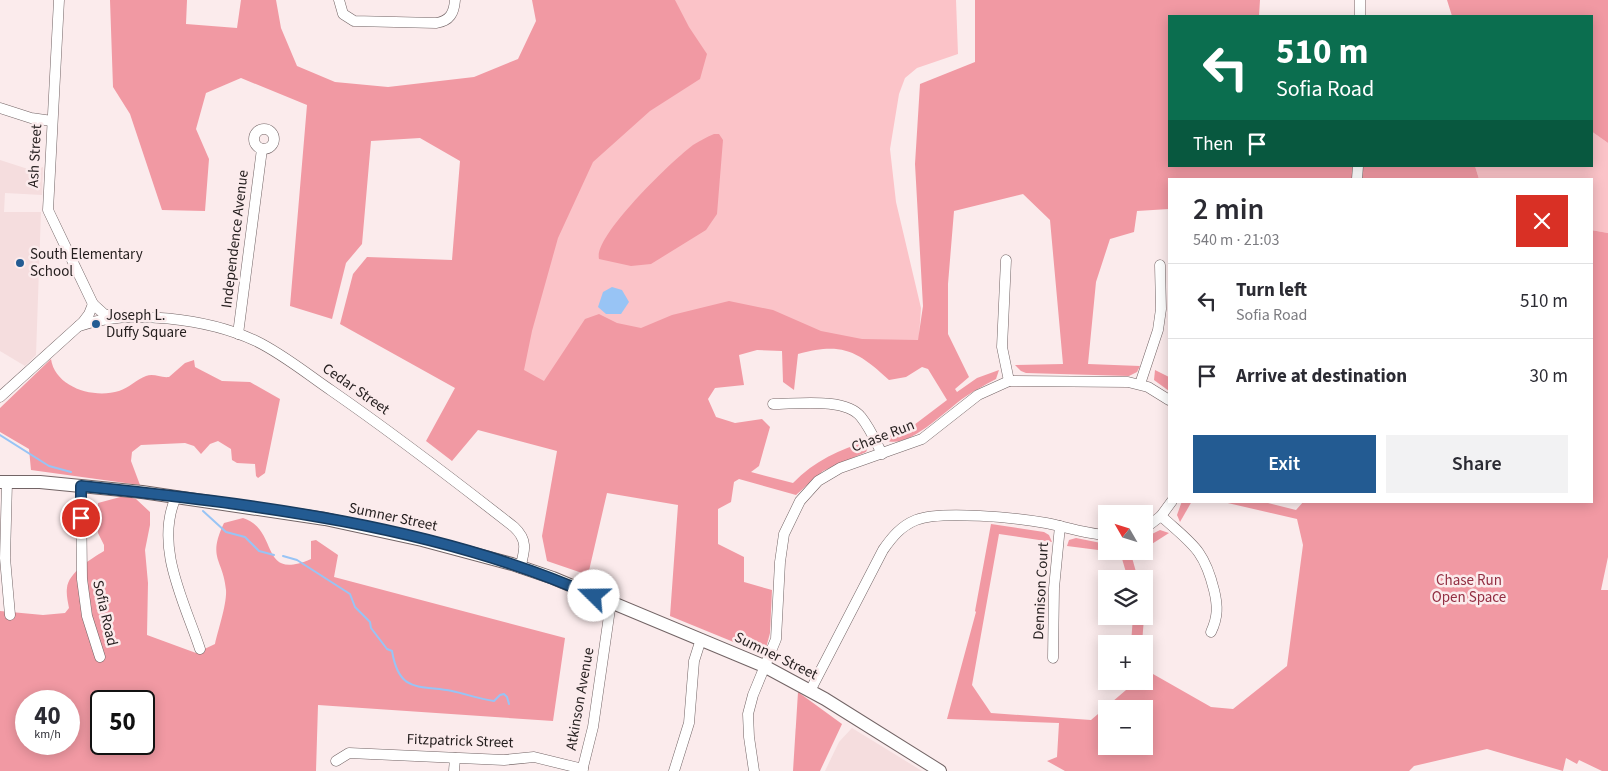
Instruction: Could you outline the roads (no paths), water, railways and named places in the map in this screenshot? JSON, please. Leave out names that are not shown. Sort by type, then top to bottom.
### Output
[{"type":"main road","name":"Sumner Street","points":[[3,482],[81,486],[176,497],[353,524],[442,544],[520,568],[611,602],[764,666],[810,691],[940,771]]},
{"type":"street","name":"Ash Street","points":[[58,0],[48,210],[93,304]]},
{"type":"street","points":[[340,0],[343,14],[354,21],[436,23],[445,21],[452,14],[455,0]]},
{"type":"street","points":[[1360,0],[1360,15]]},
{"type":"street","points":[[0,108],[31,118],[52,121]]},
{"type":"street","name":"Independence Avenue","points":[[238,334],[262,148]]},
{"type":"street","points":[[1006,260],[1002,347],[1009,381]]},
{"type":"street","points":[[1140,384],[1153,346],[1162,309],[1160,265]]},
{"type":"street","name":"Cedar Street","points":[[0,397],[79,326],[89,314],[93,304],[104,314],[115,317],[186,322],[238,334],[269,348],[377,422],[514,527],[521,533],[525,545],[520,568]]},
{"type":"street","name":"Cedar Street","points":[[79,326],[115,317]]},
{"type":"street","name":"Chase Run","points":[[754,771],[748,714],[764,666],[776,639],[782,545],[793,513],[808,491],[830,474],[922,439],[978,396],[1009,381],[1119,382],[1140,384],[1168,399]]},
{"type":"street","points":[[773,404],[841,405],[853,409],[861,416],[882,454]]},
{"type":"street","points":[[3,482],[5,558],[10,616]]},
{"type":"street","name":"Sofia Road","points":[[81,486],[82,579],[88,616],[100,656]]},
{"type":"street","points":[[176,497],[169,516],[169,552],[200,649]]},
{"type":"street","points":[[1153,522],[1161,516],[1171,503]]},
{"type":"street","points":[[1161,516],[1196,548],[1206,563],[1217,608],[1210,632]]},
{"type":"street","points":[[810,691],[883,550],[903,527],[924,517],[993,517],[1098,533]]},
{"type":"street","name":"Dennison Court","points":[[1053,658],[1054,588],[1060,526]]},
{"type":"street","name":"Atkinson Avenue","points":[[583,770],[592,733],[611,602]]},
{"type":"street","points":[[674,771],[689,723],[694,661],[701,639]]},
{"type":"street","name":"Fitzpatrick Street","points":[[336,761],[349,753],[504,760],[534,757],[583,770]]},
{"type":"street","points":[[454,771],[455,758]]},
{"type":"water","points":[[612,287],[622,290],[629,302],[621,314],[606,314],[598,307],[603,292]]},
{"type":"waterway","points":[[0,435],[49,466],[71,472]]},
{"type":"waterway","points":[[203,511],[226,532],[245,537],[259,551],[274,555]]},
{"type":"waterway","points":[[283,556],[297,560],[350,594],[355,607],[370,622],[371,628],[387,649],[392,651],[395,665],[405,681],[420,687],[452,691],[494,701],[504,694],[509,704]]},
{"type":"place","name":"South Elementary School","points":[[20,263]]},
{"type":"place","name":"Joseph L. Duffy Square","points":[[96,324]]},
{"type":"park label","name":"Chase Run Open Space","points":[[1469,588]]}]
